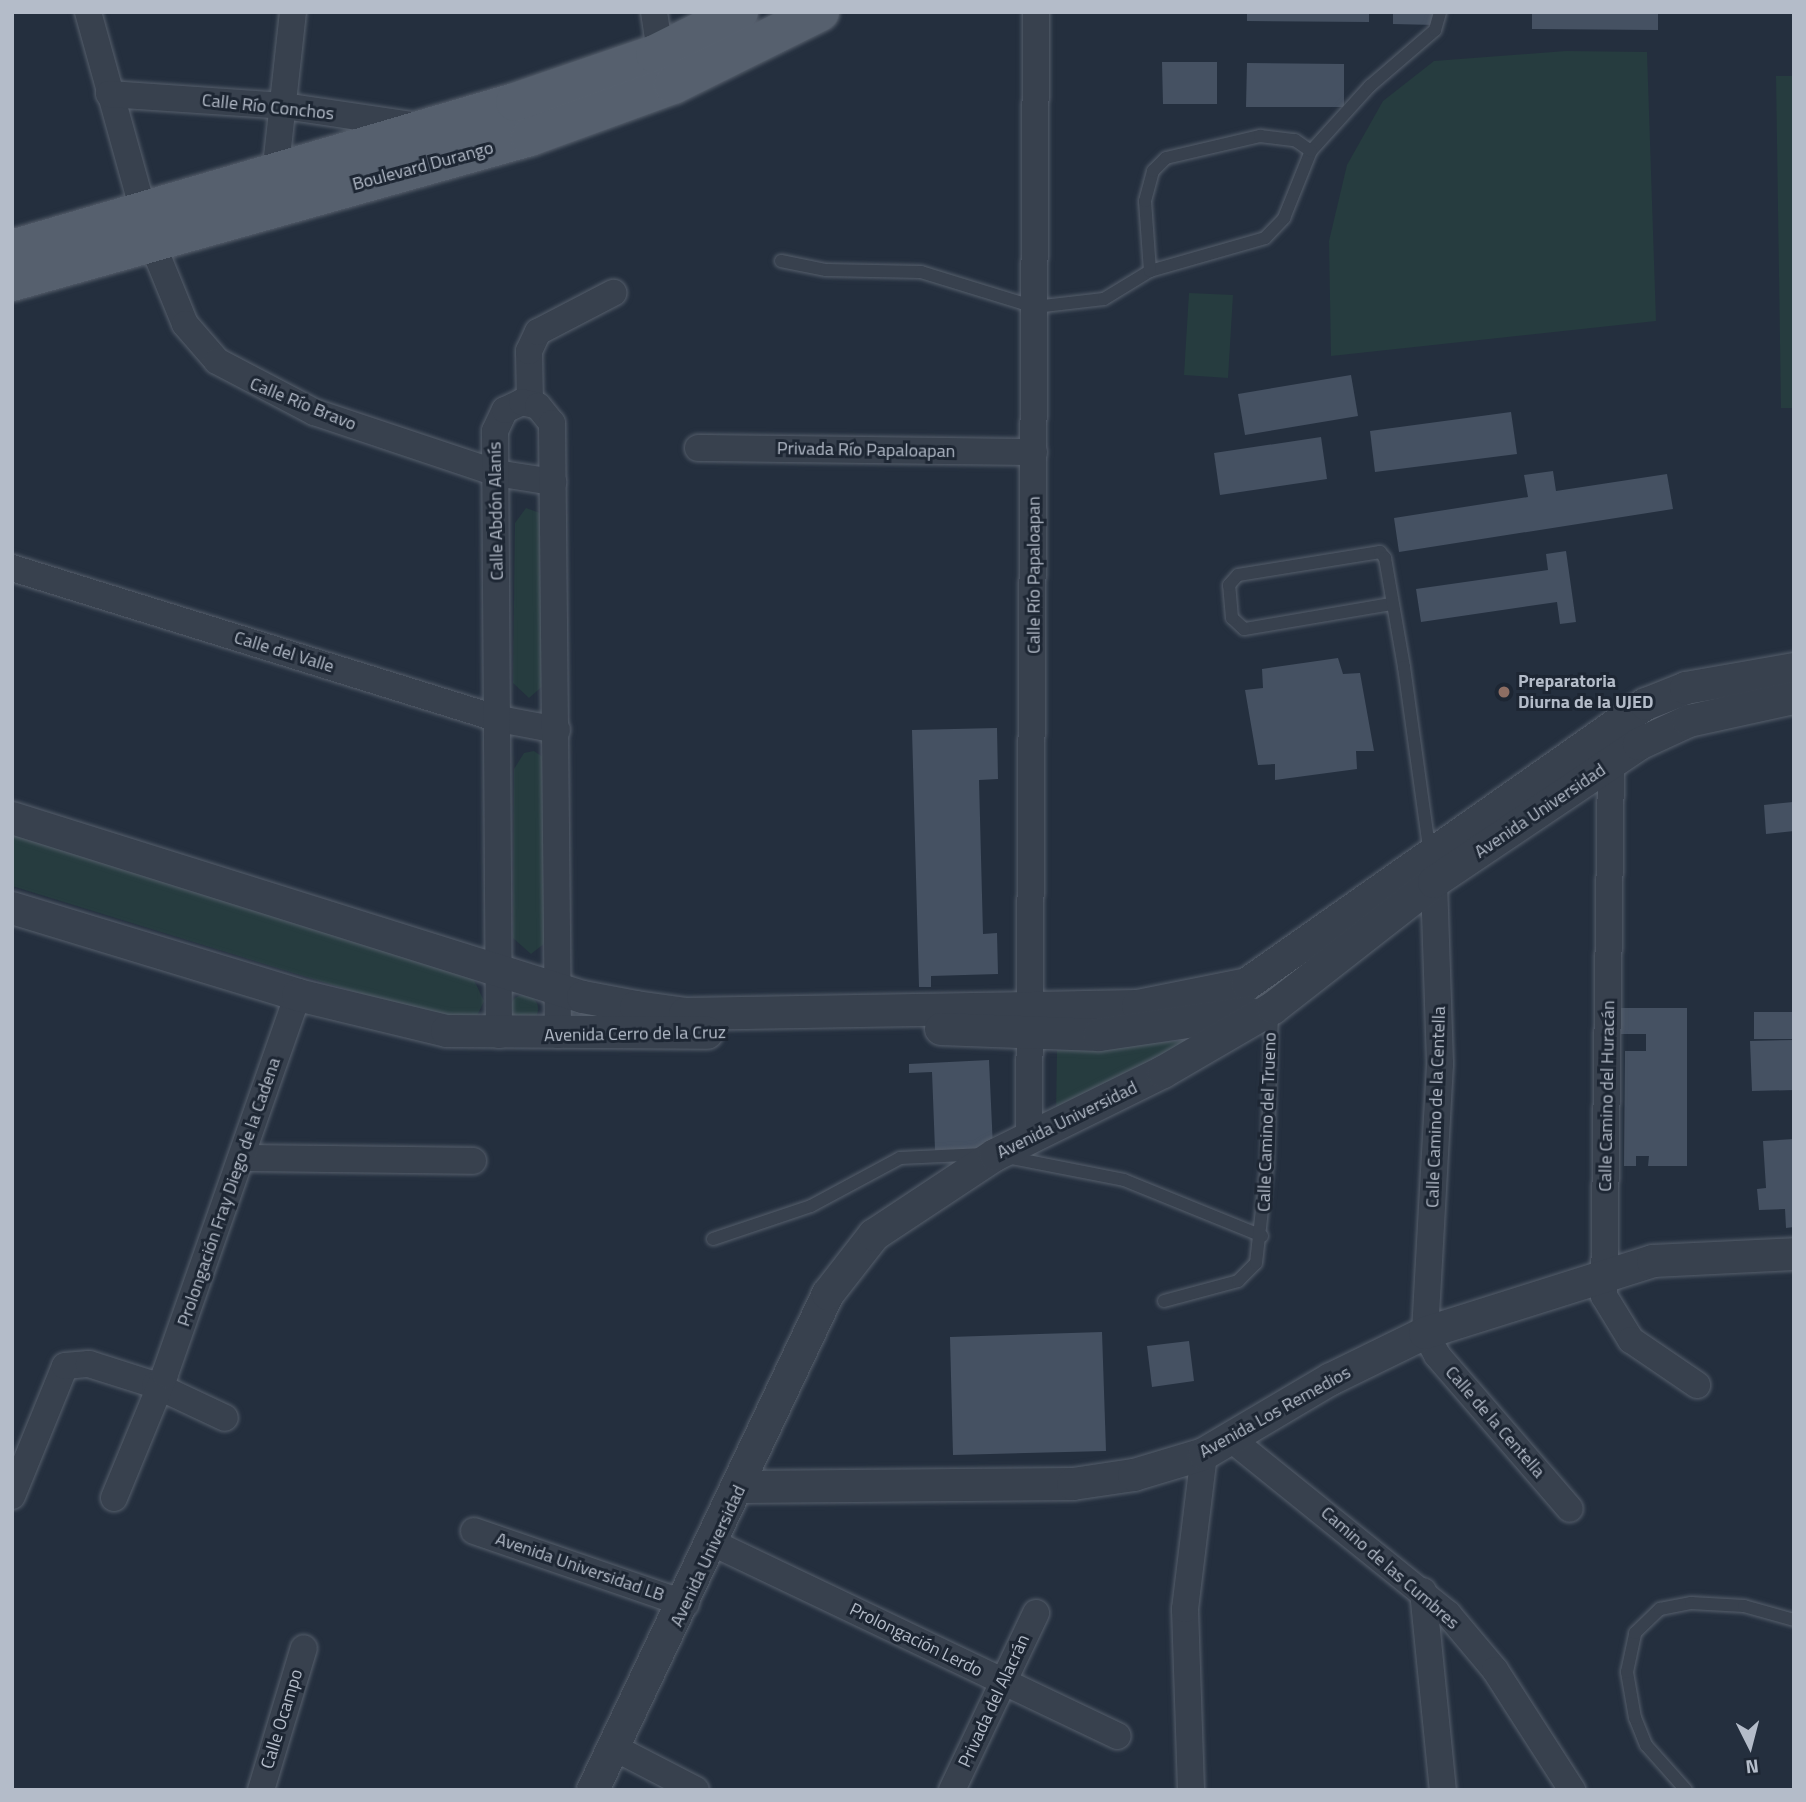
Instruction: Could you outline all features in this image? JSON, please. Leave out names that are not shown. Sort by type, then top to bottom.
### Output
[{"type":"main road","name":"Boulevard Durango","points":[[12,282],[147,226],[274,189],[530,137],[664,69],[739,12]]},
{"type":"main road","name":"Boulevard Durango","points":[[274,189],[427,127],[664,69],[820,12]]},
{"type":"main road","name":"Boulevard Durango","points":[[12,249],[147,226]]},
{"type":"street","name":"Calle Río Bravo","points":[[88,12],[147,226],[185,324],[236,376],[314,412],[496,473],[553,482]]},
{"type":"street","points":[[274,189],[293,12]]},
{"type":"street","points":[[653,12],[664,69]]},
{"type":"street","name":"Calle Río Papaloapan","points":[[1029,1138],[1033,1020],[1036,12]]},
{"type":"street","name":"Calle Río Conchos","points":[[109,94],[284,106],[427,127]]},
{"type":"street","points":[[558,1035],[554,986],[557,730],[551,418],[530,403],[529,351],[538,332],[613,293]]},
{"type":"street","name":"Calle Abdón Alanís","points":[[499,1034],[496,473],[500,415],[530,403]]},
{"type":"street","name":"Privada Río Papaloapan","points":[[698,448],[1034,452]]},
{"type":"street","name":"Calle del Valle","points":[[12,568],[499,719],[557,730]]},
{"type":"street","name":"Avenida Universidad","points":[[593,1790],[715,1544],[828,1294],[854,1256],[893,1218],[995,1155],[1273,1008],[1432,870],[1646,704],[1686,688],[1794,669]]},
{"type":"street","name":"Avenida Universidad","points":[[1247,984],[1611,763],[1689,721],[1794,698]]},
{"type":"street","name":"Calle Camino del Huracán","points":[[1611,763],[1604,1274],[1609,1310],[1632,1340],[1697,1385]]},
{"type":"street","name":"Avenida Cerro de la Cruz","points":[[12,818],[499,971],[554,986],[685,1014],[1033,1020],[1099,1035],[1273,1008]]},
{"type":"street","name":"Calle Camino de la Centella","points":[[1425,1333],[1440,1064],[1432,870]]},
{"type":"street","name":"Avenida Cerro de la Cruz","points":[[12,908],[392,1021],[499,1034],[558,1035],[1033,1020],[1149,1005],[1247,984]]},
{"type":"street","name":"Prolongación Fray Diego de la Cadena","points":[[114,1498],[155,1385],[165,1374],[298,995]]},
{"type":"street","points":[[243,1158],[473,1161]]},
{"type":"street","name":"Avenida Los Remedios","points":[[740,1487],[1073,1483],[1134,1475],[1203,1454],[1425,1333],[1604,1274],[1705,1255],[1794,1254]]},
{"type":"street","name":"Calle de la Centella","points":[[1425,1333],[1437,1355],[1570,1509]]},
{"type":"street","points":[[12,1496],[21,1444],[65,1366],[89,1364],[155,1385],[225,1418]]},
{"type":"street","name":"Camino de las Cumbres","points":[[1230,1438],[1423,1591],[1489,1662],[1572,1790]]},
{"type":"street","points":[[1191,1790],[1185,1609],[1203,1454]]},
{"type":"street","name":"Avenida Universidad LB","points":[[474,1531],[686,1604]]},
{"type":"street","name":"Prolongación Lerdo","points":[[715,1544],[1118,1737]]},
{"type":"street","points":[[1423,1591],[1443,1790]]},
{"type":"street","name":"Privada del Alacrán","points":[[952,1790],[1037,1613]]},
{"type":"street","name":"Calle Ocampo","points":[[261,1790],[304,1648]]},
{"type":"street","points":[[615,1748],[696,1790]]},
{"type":"lane","points":[[781,261],[826,270],[921,272],[1035,307],[1104,299],[1150,271],[1265,238],[1284,218],[1311,151],[1370,86],[1435,30],[1440,12]]},
{"type":"lane","points":[[1150,271],[1146,201],[1153,171],[1166,158],[1260,136],[1295,140],[1311,151]]},
{"type":"lane","points":[[1391,604],[1244,629],[1232,618],[1229,585],[1238,575],[1380,552],[1391,604],[1432,870]]},
{"type":"lane","name":"Calle Camino del Trueno","points":[[1164,1301],[1245,1277],[1262,1236],[1273,1008]]},
{"type":"lane","name":"Calle Camino del Trueno","points":[[713,1239],[811,1206],[900,1158],[950,1152],[995,1155],[1124,1180],[1262,1236]]},
{"type":"lane","points":[[1686,1790],[1646,1745],[1635,1718],[1627,1672],[1635,1633],[1660,1609],[1691,1603],[1744,1605],[1794,1620]]},
{"type":"green space","points":[[1566,51],[1647,52],[1656,321],[1331,356],[1329,241],[1347,165],[1383,101],[1434,61]]},
{"type":"green space","points":[[1776,76],[1794,76],[1794,408],[1781,408]]},
{"type":"green space","points":[[1189,293],[1233,295],[1228,378],[1184,375]]},
{"type":"green space","points":[[526,508],[543,514],[546,683],[529,698],[513,683],[515,523]]},
{"type":"green space","points":[[534,751],[544,758],[545,943],[531,954],[513,938],[514,769],[524,753]]},
{"type":"green space","points":[[12,830],[470,972],[484,1001],[477,1016],[443,1019],[12,886]]},
{"type":"green space","points":[[524,995],[534,999],[538,1009],[534,1019],[524,1023],[514,1019],[510,1009],[514,999]]},
{"type":"green space","points":[[1189,1040],[1056,1115],[1057,1050]]},
{"type":"building","points":[[1247,12],[1369,12],[1369,22],[1247,21]]},
{"type":"building","points":[[1393,12],[1435,12],[1435,25],[1393,24]]},
{"type":"building","points":[[1532,12],[1658,12],[1658,30],[1532,29]]},
{"type":"building","points":[[1162,62],[1217,62],[1217,104],[1163,104]]},
{"type":"building","points":[[1247,63],[1344,64],[1344,107],[1246,107]]},
{"type":"building","points":[[1351,375],[1358,416],[1245,435],[1238,394]]},
{"type":"building","points":[[1511,412],[1517,454],[1375,472],[1370,431]]},
{"type":"building","points":[[1321,437],[1327,479],[1220,495],[1214,453]]},
{"type":"building","points":[[1553,471],[1556,491],[1667,474],[1673,509],[1399,552],[1394,518],[1528,497],[1524,475]]},
{"type":"building","points":[[1566,551],[1576,622],[1560,624],[1557,602],[1421,622],[1416,589],[1548,570],[1546,554]]},
{"type":"building","points":[[1338,658],[1343,674],[1360,673],[1374,751],[1356,751],[1357,769],[1275,780],[1275,764],[1258,765],[1245,690],[1263,688],[1262,669]]},
{"type":"building","points":[[997,728],[998,779],[979,780],[983,934],[997,933],[998,974],[931,976],[931,987],[919,987],[912,730]]},
{"type":"building","points":[[1793,802],[1794,831],[1766,834],[1764,805]]},
{"type":"building","points":[[1621,1008],[1687,1008],[1687,1166],[1648,1166],[1649,1156],[1636,1156],[1636,1166],[1624,1166],[1625,1051],[1646,1051],[1646,1034],[1621,1034]]},
{"type":"building","points":[[1754,1012],[1794,1012],[1794,1039],[1754,1039]]},
{"type":"building","points":[[1794,1040],[1794,1090],[1752,1091],[1750,1041]]},
{"type":"building","points":[[989,1060],[993,1148],[935,1150],[932,1072],[909,1073],[909,1064]]},
{"type":"building","points":[[1794,1139],[1794,1227],[1786,1228],[1785,1209],[1759,1210],[1757,1189],[1766,1188],[1763,1141]]},
{"type":"building","points":[[1102,1332],[1106,1451],[953,1455],[950,1337]]},
{"type":"building","points":[[1189,1341],[1194,1381],[1152,1387],[1147,1346]]},
{"type":"place","name":"Preparatoria Diurna de la UJED","points":[[1504,692]]}]
